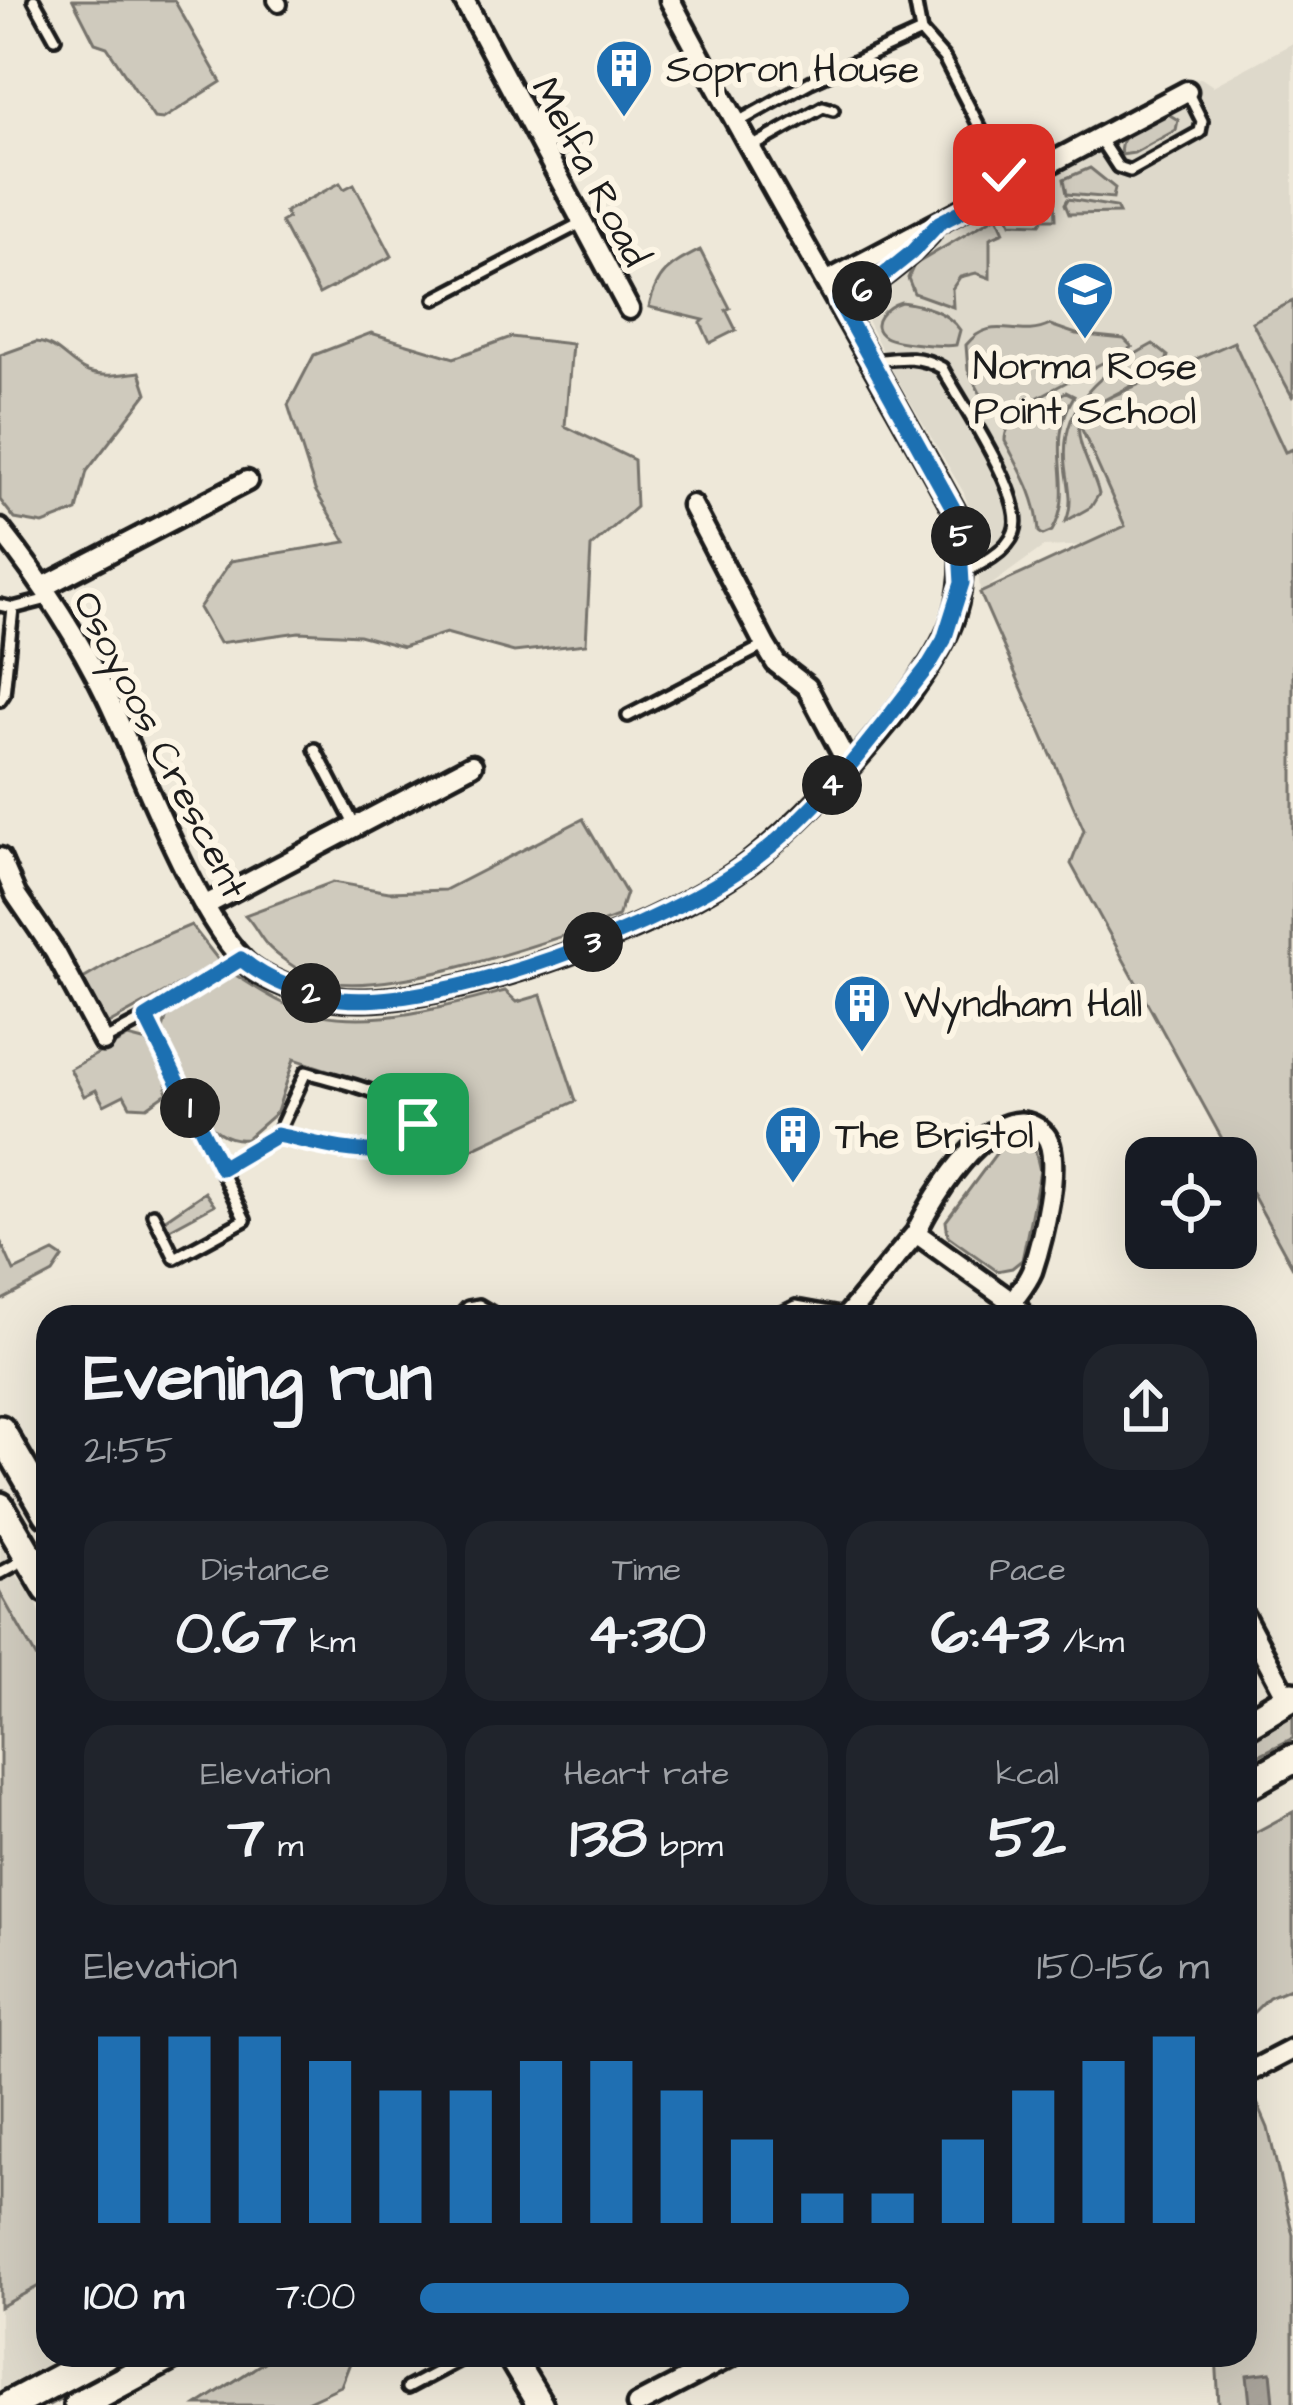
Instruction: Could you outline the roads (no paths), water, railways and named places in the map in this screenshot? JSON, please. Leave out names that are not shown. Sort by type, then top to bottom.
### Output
[{"type":"main road","points":[[0,1430],[36,1492]]},
{"type":"main road","points":[[0,1507],[36,1569]]},
{"type":"main road","points":[[1257,1718],[1290,1698]]},
{"type":"main road","points":[[1257,1779],[1293,1759]]},
{"type":"main road","points":[[10,2405],[81,2367]]},
{"type":"main road","points":[[78,2405],[149,2367]]},
{"type":"street","name":"Melfa Road","points":[[464,0],[629,309]]},
{"type":"street","points":[[670,0],[814,267],[873,361],[958,517],[962,578]]},
{"type":"street","points":[[826,282],[1187,92]]},
{"type":"street","points":[[839,302],[865,290],[939,223]]},
{"type":"street","points":[[48,592],[247,481]]},
{"type":"street","points":[[692,505],[764,645],[776,663],[807,688],[849,766]]},
{"type":"street","name":"Osoyoos Crescent","points":[[0,529],[48,592],[105,693],[204,906],[241,959],[284,984],[324,996],[362,1000],[427,991],[530,966],[646,922],[722,881],[803,818],[929,665],[944,640],[962,578]]},
{"type":"street","points":[[204,906],[472,765]]},
{"type":"street","points":[[0,858],[16,895],[55,952],[103,1041]]},
{"type":"street","points":[[857,1305],[916,1234],[925,1212],[984,1137],[1012,1124],[1038,1130],[1049,1141],[1053,1166],[1020,1305]]},
{"type":"street","points":[[916,1234],[1011,1305]]},
{"type":"street","points":[[1257,1639],[1290,1698]]},
{"type":"street","points":[[1257,2068],[1293,2049]]},
{"type":"street","points":[[517,2367],[540,2405]]},
{"type":"street","points":[[637,2405],[710,2367]]},
{"type":"lane","points":[[34,0],[55,38]]},
{"type":"lane","points":[[915,0],[921,32],[944,58],[1010,186]]},
{"type":"lane","points":[[737,123],[810,82],[921,32]]},
{"type":"lane","points":[[1099,138],[1118,167],[1130,170],[1157,158],[1200,132],[1202,122],[1187,92]]},
{"type":"lane","points":[[750,148],[823,107],[833,110]]},
{"type":"lane","points":[[435,299],[581,223]]},
{"type":"lane","points":[[873,361],[926,358],[941,368],[1013,496],[1017,521],[1011,539],[962,578]]},
{"type":"lane","points":[[0,604],[14,608],[48,592]]},
{"type":"lane","points":[[0,700],[14,608]]},
{"type":"lane","points":[[628,716],[764,645]]},
{"type":"lane","points":[[315,749],[355,826]]},
{"type":"lane","points":[[103,1041],[241,959]]},
{"type":"lane","points":[[146,1018],[244,1220],[175,1258],[152,1214]]},
{"type":"lane","points":[[221,1168],[277,1135],[307,1072],[389,1098],[409,1111],[418,1124],[413,1142],[390,1153],[277,1135]]},
{"type":"lane","points":[[0,1574],[29,1558]]},
{"type":"lane","points":[[407,2388],[446,2367]]},
{"type":"place","name":"Sopron House","points":[[624,119]]},
{"type":"place","name":"Norma Rose Point School","points":[[1085,341]]},
{"type":"place","name":"Wyndham Hall","points":[[862,1054]]},
{"type":"place","name":"The Bristol","points":[[793,1185]]}]
